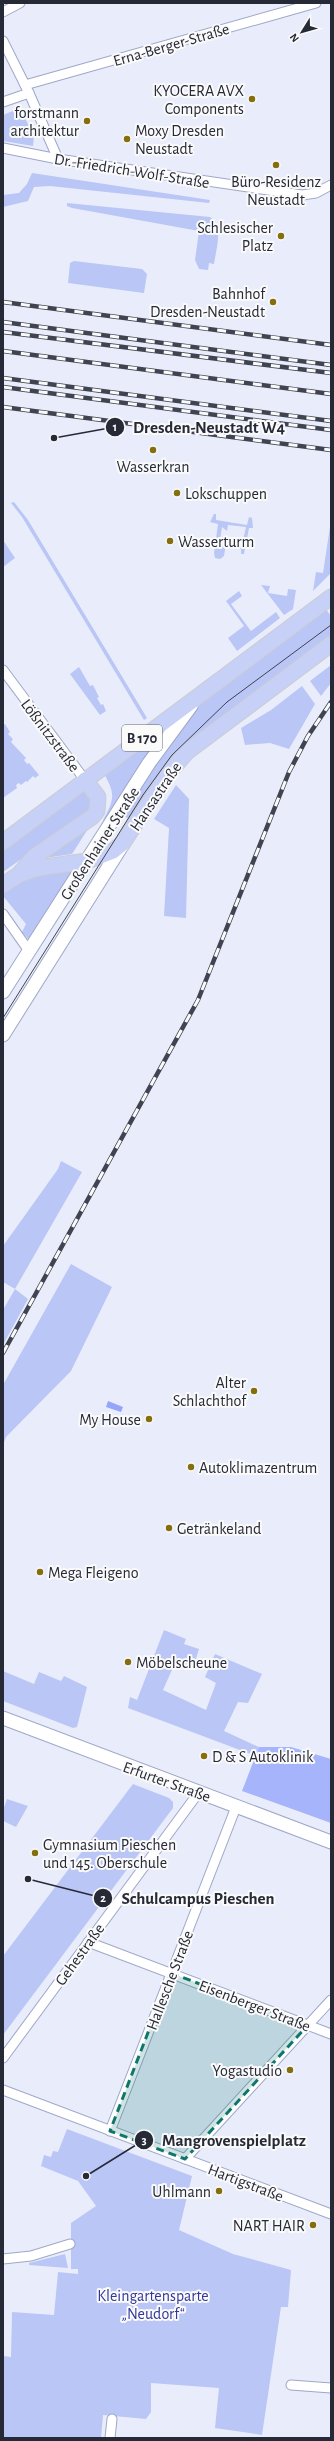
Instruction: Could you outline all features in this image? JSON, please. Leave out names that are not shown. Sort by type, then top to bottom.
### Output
[{"type":"main road","name":"B 170","points":[[3,842],[331,597]]},
{"type":"main road","name":"Hansastraße","points":[[3,885],[18,875],[38,868],[87,861],[106,855],[124,843],[177,761],[331,644]]},
{"type":"main road","name":"Großenhainer Straße","points":[[3,992],[149,764],[199,696]]},
{"type":"main road","points":[[18,875],[34,857],[92,817],[97,811],[98,797],[85,780]]},
{"type":"main road","name":"Großenhainer Straße","points":[[3,1035],[124,843]]},
{"type":"main road","name":"Erfurter Straße","points":[[3,1718],[331,1842]]},
{"type":"street","points":[[3,12],[20,3]]},
{"type":"street","name":"Erna-Berger-Straße","points":[[27,89],[316,3]]},
{"type":"street","points":[[3,42],[27,89],[58,159]]},
{"type":"street","points":[[3,102],[27,89]]},
{"type":"street","name":"Dr.-Friedrich-Wolf-Straße","points":[[3,148],[58,159],[302,195],[316,193],[331,185]]},
{"type":"street","name":"Lößnitzstraße","points":[[3,670],[85,780]]},
{"type":"street","points":[[3,686],[11,681]]},
{"type":"street","points":[[3,914],[30,951]]},
{"type":"street","name":"Gehestraße","points":[[3,2058],[199,1792]]},
{"type":"street","name":"Hallesche Straße","points":[[110,2131],[236,1807]]},
{"type":"street","name":"Eisenberger Straße","points":[[88,1942],[331,2034]]},
{"type":"street","points":[[185,2159],[331,2000]]},
{"type":"street","name":"Hartigstraße","points":[[3,2090],[331,2214]]},
{"type":"street","points":[[3,2259],[31,2256],[70,2244]]},
{"type":"street","points":[[291,2385],[331,2388]]},
{"type":"street","points":[[110,2438],[112,2419]]},
{"type":"highlighted area","points":[[171,1973],[308,2025],[185,2159],[110,2131]]},
{"type":"green space","points":[[20,108],[34,136],[33,146],[3,141],[3,115]]},
{"type":"green space","points":[[32,173],[210,200],[209,203],[50,186],[34,187],[28,201],[3,207],[3,195],[19,193],[27,184]]},
{"type":"green space","points":[[67,203],[210,217],[217,226],[218,232],[214,264],[209,263],[208,270],[199,269],[195,260],[199,231],[72,208],[67,206]]},
{"type":"green space","points":[[74,261],[142,269],[147,274],[144,293],[68,283],[70,263]]},
{"type":"green space","points":[[14,502],[28,520],[147,718],[144,720],[22,517],[11,503]]},
{"type":"green space","points":[[214,514],[216,514],[216,520],[247,525],[249,517],[252,518],[253,528],[249,528],[244,554],[241,554],[241,549],[236,548],[236,544],[242,545],[246,527],[228,525],[227,531],[222,527],[219,546],[226,544],[224,556],[220,559],[215,558],[214,553],[218,524],[210,522]]},
{"type":"green space","points":[[331,520],[331,573],[313,591],[316,572],[323,573]]},
{"type":"green space","points":[[3,540],[15,558],[3,567]]},
{"type":"green space","points":[[261,585],[270,586],[268,593],[287,596],[288,589],[296,590],[293,609],[284,615]]},
{"type":"green space","points":[[239,591],[242,596],[231,604],[251,631],[276,612],[280,618],[237,651],[228,638],[244,626],[226,601]]},
{"type":"green space","points":[[325,608],[331,616],[331,635],[212,726],[131,820],[122,815],[167,744],[197,705]]},
{"type":"green space","points":[[331,665],[331,683],[321,696],[310,681]]},
{"type":"green space","points":[[79,667],[90,686],[93,685],[101,705],[103,704],[106,711],[100,715],[70,674]]},
{"type":"green space","points":[[302,686],[315,704],[289,749],[270,743],[245,745],[241,728],[271,710]]},
{"type":"green space","points":[[5,724],[10,732],[8,734],[13,739],[11,742],[26,758],[24,760],[27,764],[29,763],[39,775],[35,778],[33,776],[21,785],[19,783],[16,785],[17,788],[3,798],[3,725]]},
{"type":"green space","points":[[161,733],[106,822],[103,820],[111,802],[112,792],[104,774]]},
{"type":"green space","points":[[176,785],[189,799],[186,918],[164,916],[169,828],[154,819]]},
{"type":"green space","points":[[85,790],[90,793],[93,809],[3,872],[3,849],[78,792]]},
{"type":"green space","points":[[93,821],[72,854],[45,858]]},
{"type":"green space","points":[[74,870],[29,940],[22,932],[26,924],[3,896],[3,892],[29,877]]},
{"type":"green space","points":[[61,1161],[82,1172],[15,1289],[3,1282],[3,1246],[58,1169]]},
{"type":"green space","points":[[71,1264],[112,1287],[71,1371],[6,1437],[3,1445],[3,1385]]},
{"type":"green space","points":[[15,1289],[28,1299],[3,1345],[3,1310]]},
{"type":"green space","points":[[164,1630],[186,1639],[184,1644],[199,1649],[194,1665],[175,1663],[163,1690],[206,1710],[216,1683],[205,1677],[215,1654],[262,1674],[248,1703],[238,1702],[224,1731],[259,1747],[256,1756],[128,1708],[130,1697],[137,1700]]},
{"type":"green space","points":[[3,1671],[34,1684],[39,1672],[61,1681],[64,1676],[87,1687],[77,1727],[73,1728],[3,1701]]},
{"type":"green space","points":[[133,1784],[169,1798],[173,1802],[173,1808],[3,2035],[3,1956]]},
{"type":"green space","points":[[7,1799],[28,1806],[16,1827],[3,1821],[3,1810]]},
{"type":"green space","name":"Kleingartensparte „Neudorf“","points":[[67,2129],[192,2176],[179,2230],[233,2254],[291,2270],[288,2307],[281,2307],[262,2435],[215,2428],[219,2388],[151,2383],[151,2412],[146,2419],[103,2415],[101,2438],[3,2438],[3,2356],[11,2357],[12,2312],[54,2315],[58,2272],[78,2274],[78,2269],[71,2269],[71,2223],[96,2206],[78,2181],[41,2166],[44,2155],[51,2157],[53,2151],[58,2152]]},
{"type":"green space","points":[[65,2254],[68,2268],[29,2265],[29,2263]]},
{"type":"shaded area","points":[[108,1401],[123,1407],[121,1412],[106,1407]]},
{"type":"shaded area","points":[[259,1747],[291,1747],[331,1759],[331,1823],[242,1791]]},
{"type":"tram line","points":[[3,1018],[143,795],[172,755],[227,702],[331,625]]},
{"type":"railway","points":[[3,302],[331,345]]},
{"type":"railway","points":[[3,322],[331,365]]},
{"type":"railway","points":[[3,332],[331,373]]},
{"type":"railway","points":[[3,351],[331,394]]},
{"type":"railway","points":[[3,378],[331,421]]},
{"type":"railway","points":[[3,387],[331,430]]},
{"type":"railway","points":[[3,407],[331,450]]},
{"type":"railway","points":[[3,1353],[198,1000],[289,772],[308,736],[331,702]]},
{"type":"place","name":"KYOCERA AVX Components","points":[[252,99]]},
{"type":"place","name":"forstmann architektur","points":[[87,121]]},
{"type":"place","name":"Moxy Dresden Neustadt","points":[[127,139]]},
{"type":"place","name":"Büro-Residenz Neustadt","points":[[276,165]]},
{"type":"place","name":"Schlesischer Platz","points":[[281,236]]},
{"type":"place","name":"Bahnhof Dresden-Neustadt","points":[[273,302]]},
{"type":"place","name":"Dresden-Neustadt W4","points":[[54,438]]},
{"type":"place","name":"Wasserkran","points":[[153,450]]},
{"type":"place","name":"Lokschuppen","points":[[177,493]]},
{"type":"place","name":"Wasserturm","points":[[170,541]]},
{"type":"place","name":"Alter Schlachthof","points":[[254,1391]]},
{"type":"place","name":"My House","points":[[149,1419]]},
{"type":"place","name":"Autoklimazentrum","points":[[191,1467]]},
{"type":"place","name":"Getränkeland","points":[[169,1528]]},
{"type":"place","name":"Mega Fleigeno","points":[[40,1572]]},
{"type":"place","name":"Möbelscheune","points":[[128,1662]]},
{"type":"place","name":"D & S Autoklinik","points":[[204,1756]]},
{"type":"place","name":"Gymnasium Pieschen und 145. Oberschule","points":[[35,1853]]},
{"type":"place","name":"Schulcampus Pieschen","points":[[28,1879]]},
{"type":"place","name":"Yogastudio","points":[[290,2070]]},
{"type":"place","name":"Mangrovenspielplatz","points":[[86,2176]]},
{"type":"place","name":"Uhlmann","points":[[219,2191]]},
{"type":"place","name":"NART HAIR","points":[[313,2225]]}]
